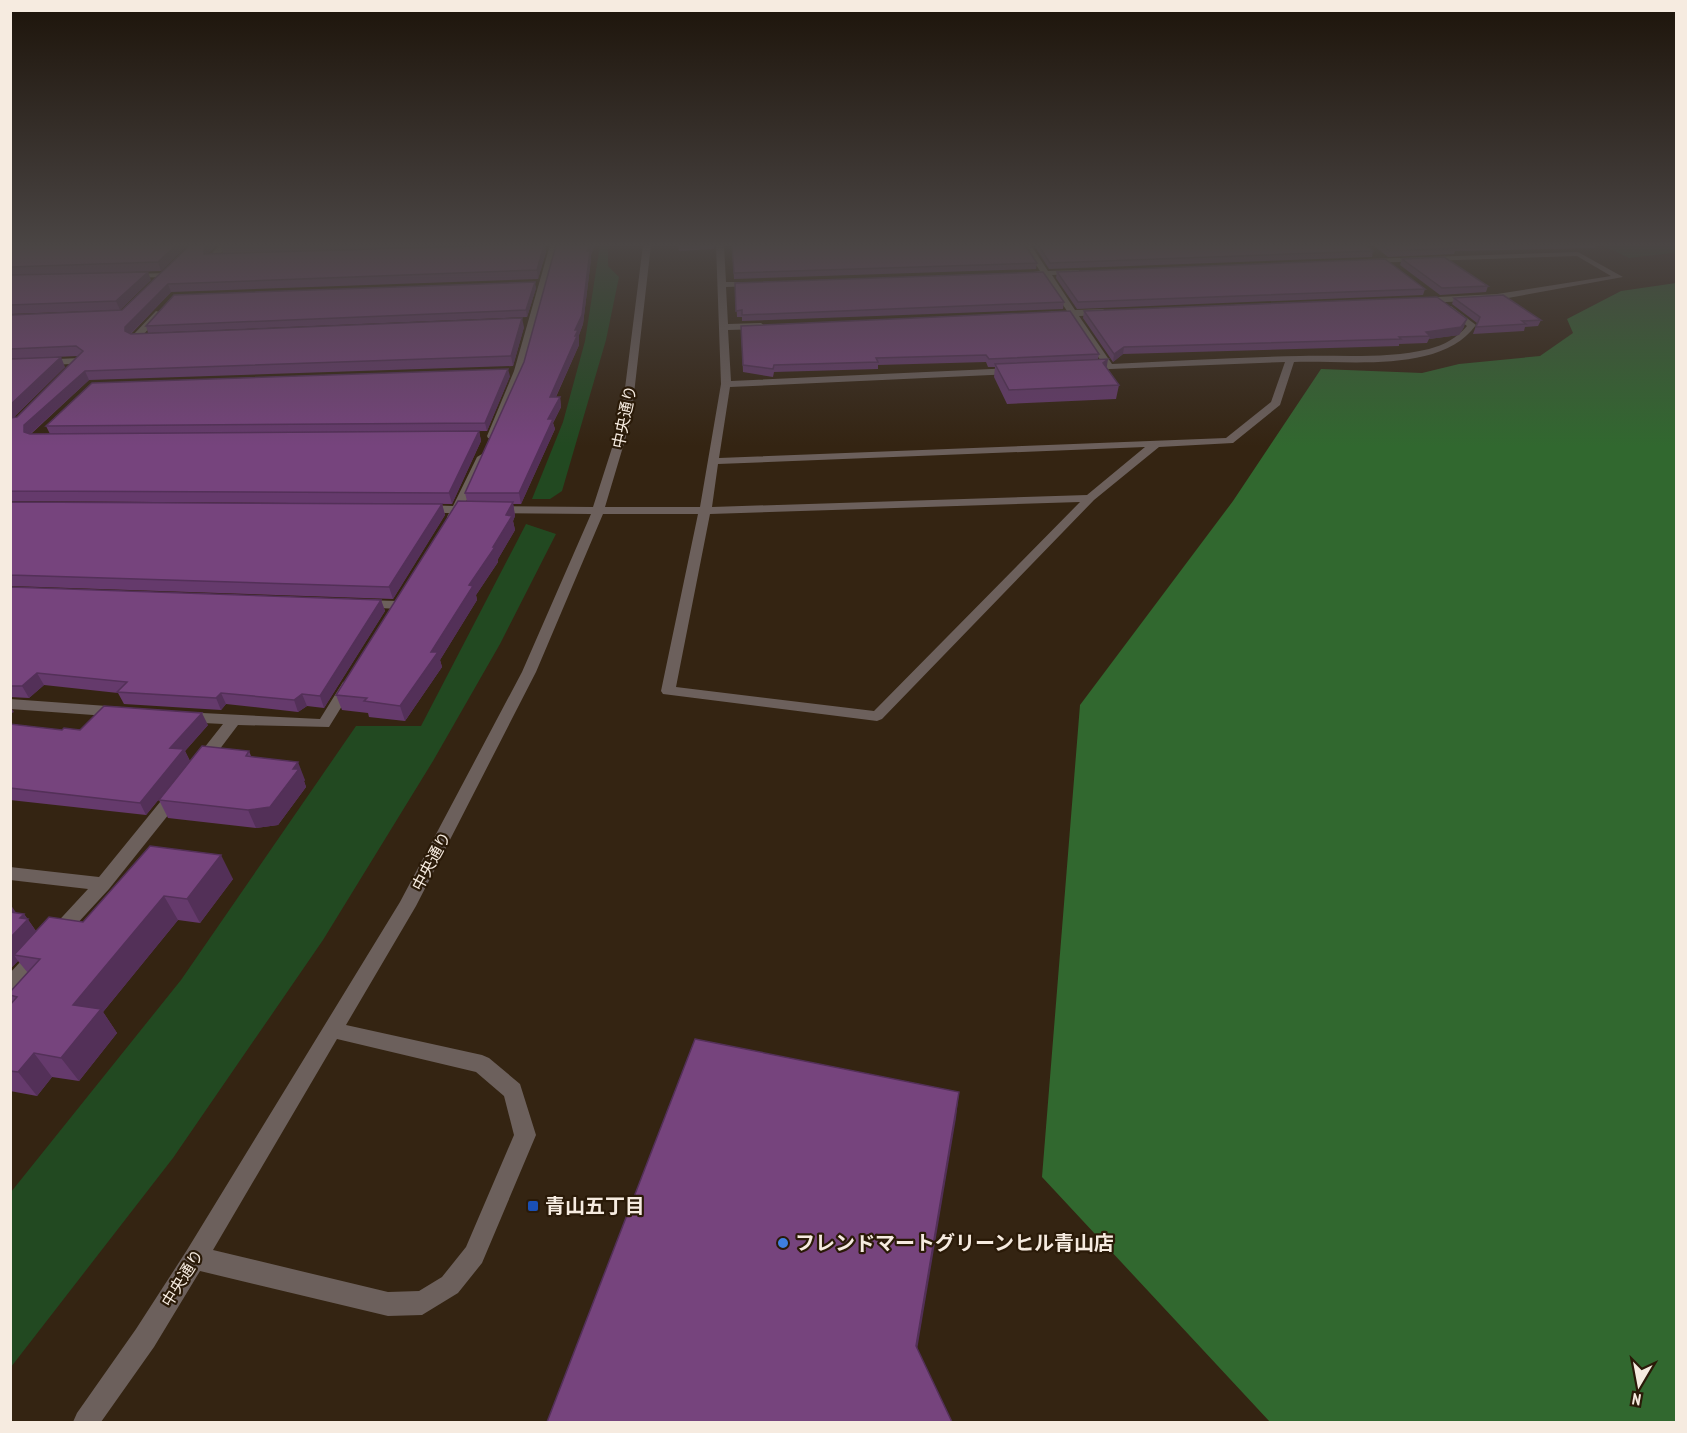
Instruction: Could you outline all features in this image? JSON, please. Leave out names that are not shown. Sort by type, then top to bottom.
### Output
[{"type":"street","points":[[159,312],[135,338],[159,337]]},
{"type":"street","points":[[445,528],[457,509],[535,312]]},
{"type":"street","name":"中央通り","points":[[86,1422],[145,1338],[195,1258],[407,906],[529,672],[598,511],[626,420],[639,312]]},
{"type":"street","points":[[724,312],[726,384],[715,461],[668,691],[877,716],[1090,498],[1155,445]]},
{"type":"street","points":[[1038,315],[1108,312]]},
{"type":"street","points":[[1074,369],[1290,359],[1391,358],[1419,354],[1464,338],[1472,325],[1454,312]]},
{"type":"street","points":[[1073,314],[1109,367]]},
{"type":"street","points":[[520,323],[532,322]]},
{"type":"street","points":[[725,327],[772,325]]},
{"type":"street","points":[[715,461],[1229,441],[1276,404],[1290,359]]},
{"type":"street","points":[[10,364],[80,361],[64,377]]},
{"type":"street","points":[[726,384],[1026,371]]},
{"type":"street","points":[[410,509],[705,511],[1090,498]]},
{"type":"street","points":[[352,604],[402,600],[386,625]]},
{"type":"street","points":[[164,715],[324,724],[355,675]]},
{"type":"street","points":[[10,704],[140,713]]},
{"type":"street","points":[[10,986],[103,884],[234,720]]},
{"type":"street","points":[[10,873],[103,884]]},
{"type":"street","points":[[195,1258],[388,1304],[422,1303],[450,1285],[474,1255],[525,1136],[513,1091],[482,1064],[333,1030]]},
{"type":"green space","points":[[590,312],[612,312],[606,340],[562,491],[550,499],[532,499],[563,422],[585,341]]},
{"type":"green space","points":[[1581,312],[1676,312],[1676,1422],[1270,1422],[1042,1177],[1080,705],[1233,501],[1321,369],[1422,373],[1459,364],[1540,356],[1573,333],[1567,319]]},
{"type":"green space","points":[[526,524],[556,534],[500,644],[433,761],[323,940],[173,1158],[11,1367],[11,1192],[181,980],[356,726],[421,726]]},
{"type":"building","points":[[140,312],[125,327],[125,331],[131,334],[522,318],[511,356],[85,371],[24,425],[24,432],[30,434],[479,431],[449,493],[10,491],[10,418],[17,417],[83,351],[76,346],[10,349],[10,315]]},
{"type":"building","points":[[159,312],[482,312],[146,326]]},
{"type":"building","points":[[538,312],[582,312],[575,330],[578,330],[575,336],[577,336],[550,397],[560,397],[548,419],[553,419],[519,493],[465,493],[524,362]]},
{"type":"building","points":[[742,312],[819,312],[742,315]]},
{"type":"building","points":[[1071,312],[1099,354],[989,359],[986,355],[876,358],[878,362],[774,365],[773,369],[743,365],[741,326]]},
{"type":"building","points":[[1085,312],[1457,312],[1467,319],[1461,327],[1426,332],[1430,336],[1399,337],[1401,339],[1124,347],[1114,354]]},
{"type":"building","points":[[1473,312],[1529,312],[1541,320],[1522,321],[1526,324],[1476,327],[1480,317]]},
{"type":"building","points":[[61,357],[10,405],[10,359]]},
{"type":"building","points":[[1108,359],[1103,363],[1119,385],[1009,390],[995,364]]},
{"type":"building","points":[[508,369],[485,423],[46,426],[92,383]]},
{"type":"building","points":[[458,501],[513,502],[506,515],[512,516],[493,547],[495,547],[469,585],[473,586],[431,652],[438,652],[400,706],[364,701],[367,698],[336,695]]},
{"type":"building","points":[[10,502],[442,504],[389,587],[10,575]]},
{"type":"building","points":[[10,587],[381,600],[320,696],[302,694],[294,700],[221,693],[216,698],[117,692],[127,682],[37,673],[22,686],[10,686]]},
{"type":"building","points":[[104,706],[202,713],[170,748],[184,749],[140,803],[10,788],[10,724],[80,730]]},
{"type":"building","points":[[202,746],[249,751],[246,756],[298,762],[293,769],[299,769],[270,807],[248,810],[159,800]]},
{"type":"building","points":[[150,846],[221,855],[187,899],[164,896],[73,1005],[101,1009],[61,1058],[34,1053],[18,1072],[10,1071],[10,1005],[17,997],[10,995],[10,992],[40,959],[14,955],[49,917],[83,922]]},
{"type":"building","points":[[10,912],[24,914],[20,918],[28,919],[10,938]]},
{"type":"building","name":"フレンドマートグリーンヒル青山店","points":[[695,1039],[959,1092],[916,1346],[952,1422],[547,1422]]},
{"type":"place","name":"青山五丁目","points":[[533,1206]]},
{"type":"place","name":"フレンドマートグリーンヒル青山店","points":[[783,1243]]}]
